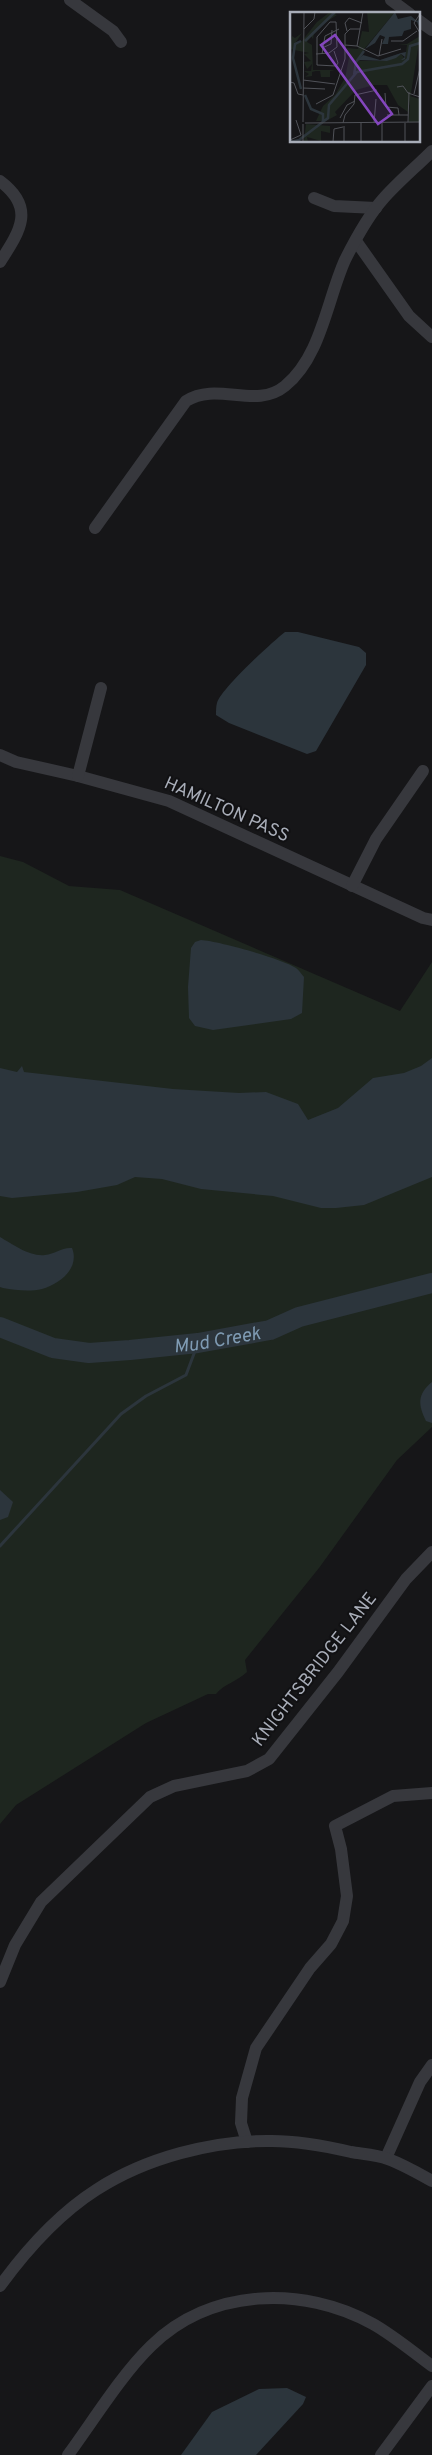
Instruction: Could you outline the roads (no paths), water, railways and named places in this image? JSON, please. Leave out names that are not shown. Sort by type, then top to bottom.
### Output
[{"type":"street","points":[[70,0],[113,30],[121,42]]},
{"type":"street","points":[[391,0],[407,12]]},
{"type":"street","points":[[420,21],[432,30]]},
{"type":"street","points":[[95,528],[186,401],[206,394],[266,396],[280,390],[291,381],[319,336],[336,282],[356,241],[376,208],[432,151]]},
{"type":"street","points":[[0,181],[18,197],[22,216],[18,233],[0,262]]},
{"type":"street","points":[[314,198],[334,206],[376,208]]},
{"type":"street","points":[[356,241],[410,316],[432,337]]},
{"type":"street","points":[[78,776],[101,688]]},
{"type":"street","name":"HAMILTON PASS","points":[[0,755],[16,762],[78,776],[169,801],[352,886],[432,920]]},
{"type":"street","points":[[352,886],[376,839],[423,771]]},
{"type":"street","name":"KNIGHTSBRIDGE LANE","points":[[0,1982],[15,1944],[41,1902],[150,1797],[174,1786],[247,1771],[269,1759],[338,1672],[406,1579],[432,1552]]},
{"type":"street","points":[[247,2142],[241,2123],[242,2098],[256,2048],[310,1968],[331,1944],[343,1921],[347,1896],[341,1849],[335,1826],[393,1796],[432,1793]]},
{"type":"street","points":[[386,2158],[420,2082],[432,2065]]},
{"type":"street","points":[[0,2286],[39,2237],[96,2189],[134,2170],[174,2156],[221,2145],[247,2142],[272,2141],[320,2145],[386,2158],[432,2181]]},
{"type":"street","points":[[68,2455],[150,2346],[183,2320],[204,2310],[239,2300],[275,2298],[310,2300],[343,2310],[374,2325],[432,2366]]},
{"type":"street","points":[[381,2455],[432,2386]]},
{"type":"waterway","name":"Mud Creek","points":[[0,1327],[53,1348],[89,1353],[130,1350],[198,1343],[270,1330],[299,1317],[432,1283]]},
{"type":"waterway","points":[[0,1546],[121,1414],[146,1396],[186,1375],[198,1343]]}]
